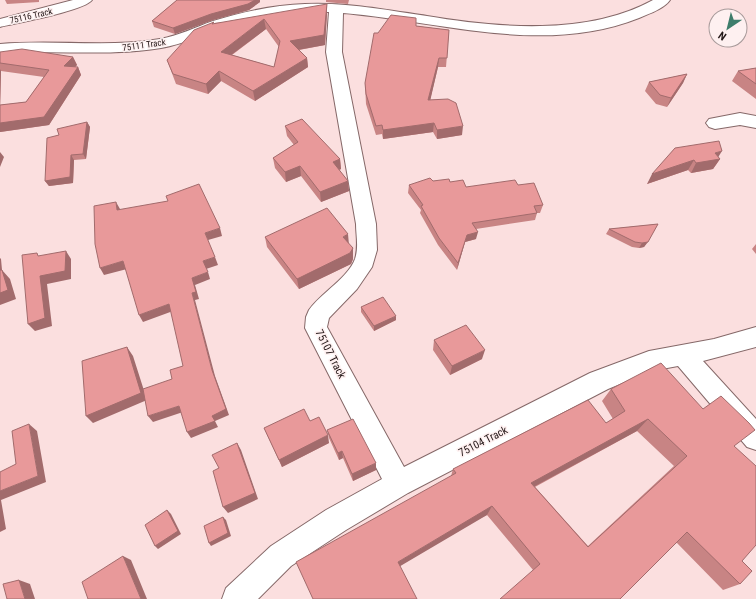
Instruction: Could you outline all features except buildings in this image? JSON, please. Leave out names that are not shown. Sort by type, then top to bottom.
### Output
[{"type":"street","name":"75116 Track","points":[[0,23],[71,6],[85,0]]},
{"type":"street","name":"75111 Track","points":[[0,49],[22,46],[126,49],[161,44],[221,24],[262,14],[303,8],[380,13],[430,21],[481,26],[549,28],[590,26],[641,12],[663,0]]},
{"type":"street","name":"75107 Track","points":[[336,9],[334,52],[366,224],[367,250],[363,266],[321,311],[317,317],[316,328],[399,484]]},
{"type":"street","points":[[715,123],[740,119],[756,122]]},
{"type":"street","name":"75104 Track","points":[[237,599],[281,556],[336,520],[399,484],[599,381],[649,361],[683,355],[756,337]]},
{"type":"street","points":[[683,355],[756,438]]}]
